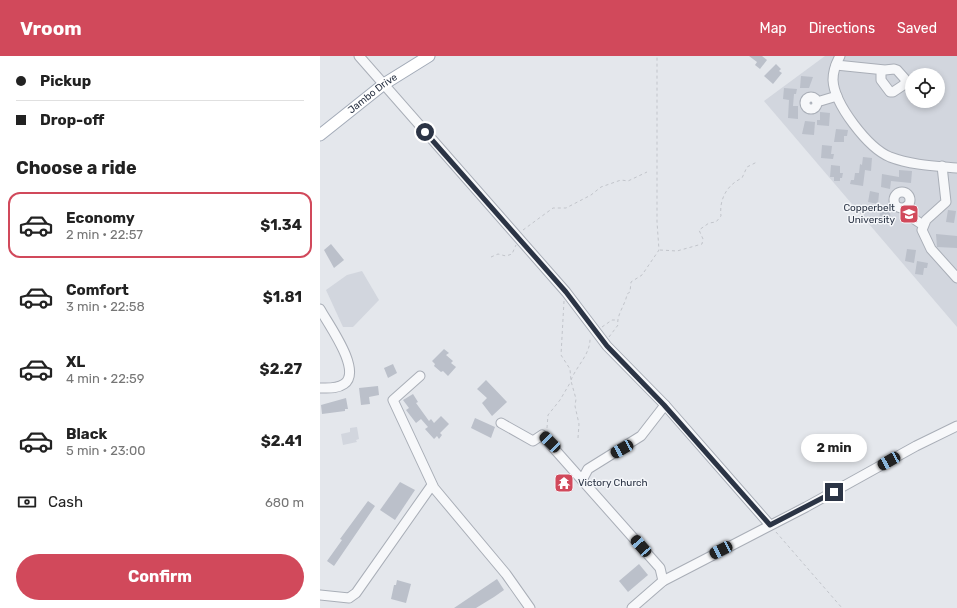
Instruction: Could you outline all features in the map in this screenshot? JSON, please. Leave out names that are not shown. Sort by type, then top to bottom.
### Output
[{"type":"main road","name":"Jambo Drive","points":[[320,135],[384,84],[429,56]]},
{"type":"street","points":[[359,56],[566,292],[607,346],[664,405],[770,525]]},
{"type":"street","points":[[884,70],[838,60],[833,79],[837,96],[852,120],[877,149],[888,156],[902,161],[957,168]]},
{"type":"street","points":[[818,102],[837,96]]},
{"type":"street","points":[[942,166],[946,202],[923,225],[922,230],[931,249],[957,278]]},
{"type":"street","points":[[907,206],[911,217],[923,225]]},
{"type":"street","points":[[320,309],[342,348],[351,371],[348,380],[344,385],[320,388]]},
{"type":"street","points":[[420,376],[393,400],[432,485],[506,574],[530,608]]},
{"type":"street","points":[[582,480],[588,469],[641,436],[664,405]]},
{"type":"street","points":[[501,423],[533,441],[542,435],[567,461],[660,568],[663,581]]},
{"type":"street","points":[[632,608],[663,581],[957,426]]},
{"type":"street","points":[[320,595],[349,598],[356,593],[432,485]]},
{"type":"path","points":[[607,346],[610,335],[618,325],[617,320],[626,301],[627,294],[630,292],[631,282],[642,275],[659,250],[657,222],[657,56]]},
{"type":"path","points":[[659,250],[677,251],[702,244],[703,239],[699,230],[709,223],[716,222],[721,216],[721,202],[727,189],[742,178],[747,167],[757,162]]},
{"type":"path","points":[[491,257],[498,254],[506,256],[512,254],[518,238],[524,228],[553,208],[566,208],[591,195],[601,187],[621,180],[628,181],[647,172]]},
{"type":"path","points":[[566,292],[563,305],[561,355],[570,368],[579,424],[578,438]]},
{"type":"path","points":[[542,435],[548,427],[548,415],[560,400],[578,366],[585,358],[590,342],[590,335],[594,330],[608,324],[612,320],[617,320]]},
{"type":"path","points":[[770,525],[842,608]]},
{"type":"shaded area","name":"Copperbelt University","points":[[825,56],[957,56],[957,327],[764,101]]},
{"type":"shaded area","points":[[362,271],[379,300],[353,327],[343,327],[326,290],[347,275]]},
{"type":"shaded area","points":[[357,427],[359,439],[356,440],[357,442],[343,445],[341,434],[350,432],[350,428]]},
{"type":"building","points":[[749,56],[762,56],[767,60],[760,69],[755,65],[757,62]]},
{"type":"building","points":[[776,64],[781,69],[779,71],[782,73],[773,84],[764,76]]},
{"type":"building","points":[[801,76],[813,77],[809,88],[800,88]]},
{"type":"building","points":[[784,88],[797,89],[796,94],[794,94],[793,106],[798,106],[798,119],[788,118],[789,100],[783,99]]},
{"type":"building","points":[[820,112],[830,113],[829,126],[817,125],[817,120],[820,120]]},
{"type":"building","points":[[805,121],[815,122],[814,135],[802,134]]},
{"type":"building","points":[[836,129],[848,130],[847,136],[844,136],[844,142],[834,142]]},
{"type":"building","points":[[822,145],[832,146],[831,154],[834,154],[833,159],[821,158]]},
{"type":"building","points":[[863,157],[872,158],[871,171],[865,170],[863,186],[850,184],[851,180],[854,180],[855,173],[859,173],[860,164],[862,165]]},
{"type":"building","points":[[831,165],[840,166],[840,173],[843,173],[840,181],[834,181],[834,177],[830,177]]},
{"type":"building","points":[[899,170],[912,171],[911,183],[891,181],[890,189],[881,187],[882,174],[899,177]]},
{"type":"building","points":[[870,191],[879,193],[878,204],[868,202]]},
{"type":"building","points":[[948,210],[956,211],[954,223],[946,222]]},
{"type":"building","points":[[880,211],[890,211],[891,224],[879,223]]},
{"type":"building","points":[[936,234],[957,236],[957,248],[937,247]]},
{"type":"building","points":[[331,244],[344,260],[334,268],[324,250]]},
{"type":"building","points":[[907,249],[916,250],[914,263],[905,261]]},
{"type":"building","points":[[917,261],[928,263],[927,268],[924,268],[923,275],[915,274]]},
{"type":"building","points":[[444,349],[449,353],[446,355],[453,361],[451,363],[456,367],[448,376],[434,366],[435,364],[432,361]]},
{"type":"building","points":[[393,364],[397,373],[388,378],[384,368]]},
{"type":"building","points":[[486,380],[507,402],[492,416],[482,403],[487,398],[477,389]]},
{"type":"building","points":[[378,386],[379,395],[369,397],[370,404],[361,405],[359,388]]},
{"type":"building","points":[[413,394],[418,402],[416,403],[429,421],[431,419],[434,423],[441,416],[449,424],[440,433],[442,435],[439,439],[437,436],[434,439],[425,429],[428,427],[421,419],[416,423],[406,410],[409,408],[403,400]]},
{"type":"building","points":[[346,398],[348,409],[345,409],[345,411],[322,414],[321,405]]},
{"type":"building","points":[[475,418],[495,427],[491,438],[471,428]]},
{"type":"building","points":[[400,482],[415,490],[395,520],[380,510]]},
{"type":"building","points":[[368,501],[375,506],[334,566],[327,561],[342,540],[340,539]]},
{"type":"building","points":[[639,564],[648,575],[628,592],[619,581]]},
{"type":"building","points":[[497,579],[504,590],[494,597],[476,608],[454,608]]},
{"type":"building","points":[[397,580],[411,584],[406,603],[391,599],[394,585],[396,585]]},
{"type":"place","name":"Copperbelt University","points":[[909,214]]},
{"type":"place","name":"Victory Church","points":[[564,483]]},
{"type":"route","points":[[425,132],[566,292],[607,346],[664,405],[770,525],[834,492]]}]
